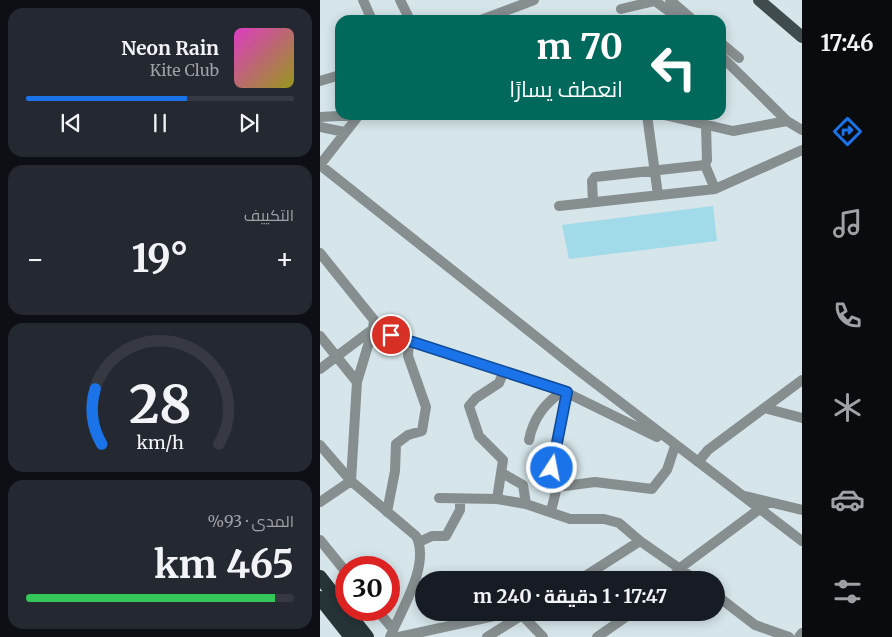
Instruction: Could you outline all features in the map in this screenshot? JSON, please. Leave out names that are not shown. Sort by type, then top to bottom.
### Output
[{"type":"highway","points":[[320,577],[367,637]]},
{"type":"highway","points":[[320,598],[351,637]]},
{"type":"main road","points":[[759,0],[802,38]]},
{"type":"street","points":[[363,0],[370,15]]},
{"type":"street","points":[[400,0],[408,15]]},
{"type":"street","points":[[495,15],[534,0]]},
{"type":"street","points":[[670,0],[688,15]]},
{"type":"street","points":[[621,9],[655,1],[674,15]]},
{"type":"street","points":[[726,47],[739,58]]},
{"type":"street","points":[[726,61],[787,121],[802,130]]},
{"type":"street","points":[[320,81],[335,76]]},
{"type":"street","points":[[320,117],[335,116]]},
{"type":"street","points":[[354,120],[320,165],[679,448],[802,541]]},
{"type":"street","points":[[648,120],[658,195]]},
{"type":"street","points":[[683,120],[733,131],[787,121]]},
{"type":"street","points":[[593,202],[592,181],[595,177],[702,167],[707,160],[706,126]]},
{"type":"street","points":[[320,127],[344,132]]},
{"type":"street","points":[[559,206],[715,189],[802,150]]},
{"type":"street","points":[[705,164],[715,189]]},
{"type":"street","points":[[320,252],[374,320],[374,329],[357,382],[351,481]]},
{"type":"street","points":[[374,329],[565,392],[679,448]]},
{"type":"street","points":[[320,369],[335,356],[374,329]]},
{"type":"street","points":[[320,336],[357,382]]},
{"type":"street","points":[[387,512],[395,471],[396,444],[408,435],[422,431],[426,407],[408,356],[409,341]]},
{"type":"street","points":[[497,498],[502,473],[500,468],[503,460],[479,436],[469,406],[476,398],[499,383],[504,371]]},
{"type":"street","points":[[698,462],[708,450],[802,380]]},
{"type":"street","points":[[529,440],[531,431],[550,400],[565,392]]},
{"type":"street","points":[[551,511],[557,487],[558,470],[552,468],[565,392]]},
{"type":"street","points":[[764,408],[802,418]]},
{"type":"street","points":[[320,446],[351,481],[416,536],[419,542],[421,554],[418,571],[394,634]]},
{"type":"street","points":[[557,487],[595,482],[652,489],[667,470],[679,448]]},
{"type":"street","points":[[502,473],[523,485],[526,504]]},
{"type":"street","points":[[320,502],[351,481]]},
{"type":"street","points":[[742,495],[802,510]]},
{"type":"street","points":[[439,498],[497,498],[551,511],[570,519],[604,519],[619,523],[640,541],[684,571]]},
{"type":"street","points":[[419,542],[432,536],[446,536],[460,510],[460,499]]},
{"type":"street","points":[[678,571],[761,510],[769,502]]},
{"type":"street","points":[[320,540],[335,558]]},
{"type":"street","points":[[592,571],[640,541]]},
{"type":"street","points":[[725,602],[755,625],[789,637]]},
{"type":"street","points":[[385,621],[394,634]]},
{"type":"street","points":[[394,634],[473,621]]},
{"type":"street","points":[[487,637],[510,621]]},
{"type":"street","points":[[528,621],[543,637]]},
{"type":"street","points":[[597,637],[620,621]]},
{"type":"street","points":[[799,637],[802,632]]},
{"type":"shaded area","points":[[713,206],[717,241],[569,259],[562,225]]},
{"type":"route","points":[[391,335],[567,392],[552,468]]}]
